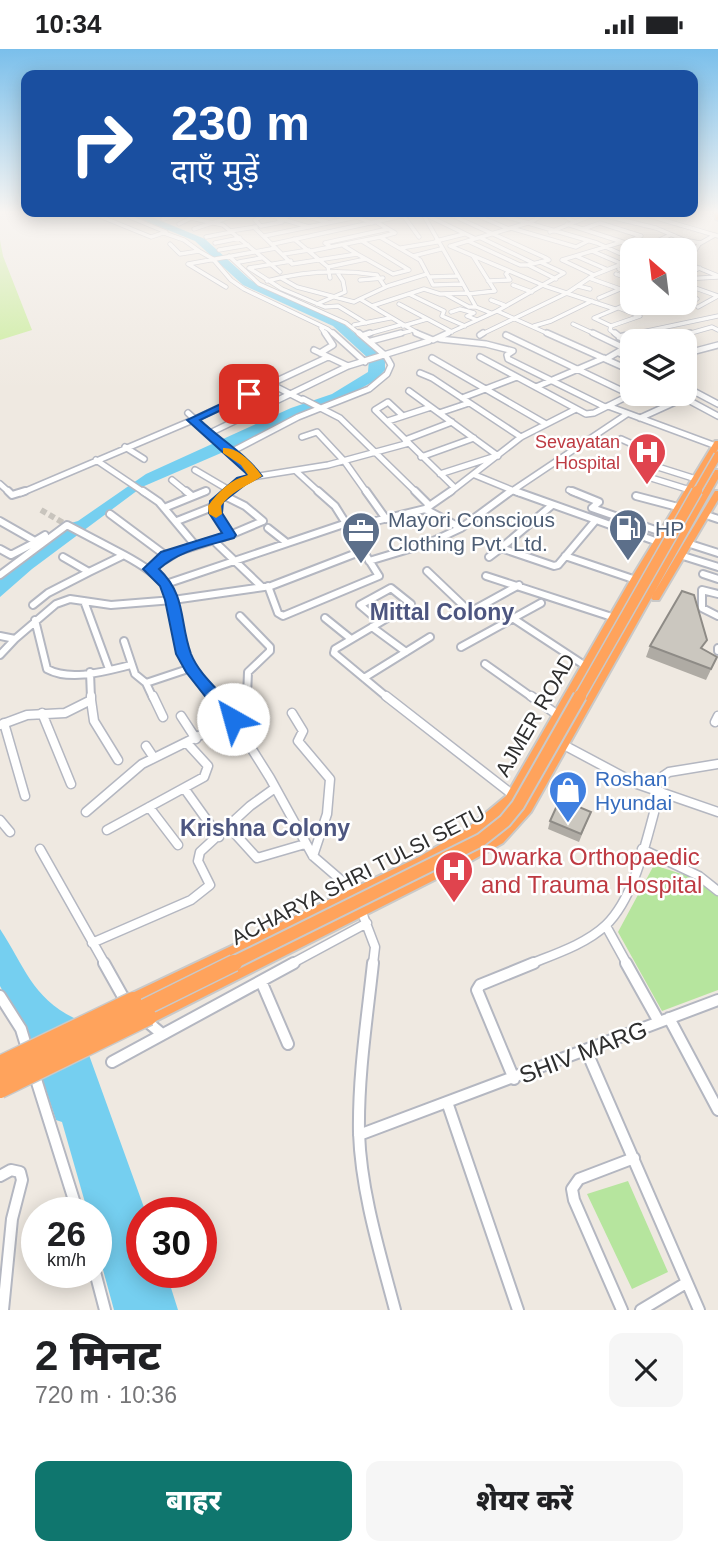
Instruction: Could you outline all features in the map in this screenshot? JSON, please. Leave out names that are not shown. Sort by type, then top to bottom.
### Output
[{"type":"highway","name":"AJMER ROAD","points":[[0,1064],[357,894],[474,831],[513,795],[678,507],[717,448]]},
{"type":"highway","name":"ACHARYA SHRI TULSI SETU","points":[[0,1079],[481,840],[505,821],[518,805],[717,448]]},
{"type":"highway","points":[[647,602],[718,472]]},
{"type":"highway","name":"AJMER ROAD","points":[[0,1090],[364,916],[499,839],[527,808],[647,602],[654,601],[718,493]]},
{"type":"street","points":[[199,272],[211,281],[226,286]]},
{"type":"street","points":[[224,272],[244,289],[328,329],[366,362]]},
{"type":"street","points":[[229,453],[322,408],[349,398],[386,377],[391,365],[342,320],[259,283],[246,272]]},
{"type":"street","points":[[254,272],[266,281],[327,308],[342,307],[386,286],[457,276]]},
{"type":"street","points":[[277,272],[297,286],[315,291],[345,272]]},
{"type":"street","points":[[266,281],[280,275],[299,272],[330,281]]},
{"type":"street","points":[[326,272],[335,296]]},
{"type":"street","points":[[330,281],[337,272]]},
{"type":"street","points":[[337,272],[374,274],[382,279]]},
{"type":"street","points":[[317,304],[345,292],[343,281],[337,272]]},
{"type":"street","points":[[389,272],[393,274]]},
{"type":"street","points":[[360,280],[382,279],[402,272]]},
{"type":"street","points":[[427,272],[433,285],[462,284]]},
{"type":"street","points":[[455,272],[476,307]]},
{"type":"street","points":[[445,294],[495,291],[482,272]]},
{"type":"street","points":[[488,281],[509,280],[507,272]]},
{"type":"street","points":[[511,272],[545,286],[592,302],[617,308],[640,316],[611,326],[594,318],[617,308],[620,307]]},
{"type":"street","points":[[542,272],[556,279]]},
{"type":"street","points":[[210,433],[348,366],[385,357],[452,332],[545,286],[563,273],[561,272]]},
{"type":"street","points":[[587,272],[594,275]]},
{"type":"street","points":[[480,335],[567,293],[600,272]]},
{"type":"street","points":[[697,280],[718,277]]},
{"type":"street","points":[[426,289],[423,287],[430,278]]},
{"type":"street","points":[[589,278],[620,289]]},
{"type":"street","points":[[367,279],[369,285]]},
{"type":"street","points":[[382,279],[381,284],[444,311],[442,316],[465,326]]},
{"type":"street","points":[[315,291],[318,283]]},
{"type":"street","points":[[513,285],[533,292]]},
{"type":"street","points":[[578,286],[590,289]]},
{"type":"street","points":[[697,287],[718,296]]},
{"type":"street","points":[[372,306],[426,289],[445,294],[469,307],[516,319],[619,365]]},
{"type":"street","points":[[599,298],[620,289]]},
{"type":"street","points":[[335,296],[354,302]]},
{"type":"street","points":[[512,296],[519,299]]},
{"type":"street","points":[[698,307],[718,296]]},
{"type":"street","points":[[360,299],[429,341]]},
{"type":"street","points":[[491,300],[504,305]]},
{"type":"street","points":[[533,326],[551,321],[592,302]]},
{"type":"street","points":[[399,304],[452,332]]},
{"type":"street","points":[[342,307],[366,323]]},
{"type":"street","points":[[452,312],[460,309],[474,313],[467,316],[477,320]]},
{"type":"street","points":[[654,329],[718,316]]},
{"type":"street","points":[[354,325],[390,318]]},
{"type":"street","points":[[364,335],[427,319]]},
{"type":"street","points":[[689,321],[705,330]]},
{"type":"street","points":[[573,324],[620,350]]},
{"type":"street","points":[[318,325],[326,331],[323,333],[332,345],[320,353]]},
{"type":"street","points":[[611,326],[610,330],[620,337]]},
{"type":"street","points":[[697,332],[716,328]]},
{"type":"street","points":[[372,341],[410,331]]},
{"type":"street","points":[[506,335],[620,389]]},
{"type":"street","points":[[438,338],[479,344],[493,342],[513,351],[507,355],[508,359],[552,381],[607,407],[717,448]]},
{"type":"street","points":[[697,351],[718,347]]},
{"type":"street","points":[[314,350],[348,366]]},
{"type":"street","points":[[536,387],[620,352]]},
{"type":"street","points":[[0,484],[12,495],[16,495],[193,420],[328,357]]},
{"type":"street","points":[[480,357],[576,409],[591,414],[620,400]]},
{"type":"street","points":[[432,358],[546,424]]},
{"type":"street","points":[[284,370],[292,375]]},
{"type":"street","points":[[420,373],[521,437]]},
{"type":"street","points":[[462,398],[517,377]]},
{"type":"street","points":[[263,380],[340,418],[427,507],[461,528]]},
{"type":"street","points":[[236,387],[249,394]]},
{"type":"street","points":[[409,391],[498,456]]},
{"type":"street","points":[[697,393],[718,404]]},
{"type":"street","points":[[222,398],[230,403]]},
{"type":"street","points":[[403,416],[388,402],[375,410],[455,488]]},
{"type":"street","points":[[439,413],[469,403]]},
{"type":"street","points":[[697,405],[718,416]]},
{"type":"street","points":[[639,418],[666,406]]},
{"type":"street","points":[[388,421],[431,407]]},
{"type":"street","points":[[166,584],[287,543],[427,507],[475,475],[521,437],[576,409]]},
{"type":"street","points":[[188,413],[256,476]]},
{"type":"street","points":[[369,561],[429,543],[461,528],[589,436],[627,414]]},
{"type":"street","points":[[177,521],[215,506],[223,495],[241,481],[377,454],[452,422]]},
{"type":"street","points":[[302,437],[317,432],[345,462],[386,519]]},
{"type":"street","points":[[421,457],[474,438]]},
{"type":"street","points":[[621,439],[652,453],[658,467],[696,479]]},
{"type":"street","points":[[125,447],[144,459]]},
{"type":"street","points":[[440,474],[498,456]]},
{"type":"street","points":[[96,460],[146,491],[177,521],[195,545]]},
{"type":"street","points":[[195,470],[229,490]]},
{"type":"street","points":[[214,541],[233,561],[265,587],[278,613],[283,616],[376,579],[379,574],[335,506],[297,472]]},
{"type":"street","points":[[475,475],[511,492],[595,521],[661,537]]},
{"type":"street","points":[[648,477],[690,490]]},
{"type":"street","points":[[172,479],[192,496]]},
{"type":"street","points":[[569,490],[599,502],[592,507],[661,537]]},
{"type":"street","points":[[164,508],[206,491]]},
{"type":"street","points":[[150,569],[166,555],[214,541],[263,521],[245,506],[223,495]]},
{"type":"street","points":[[636,496],[678,507]]},
{"type":"street","points":[[215,506],[219,519],[230,535]]},
{"type":"street","points":[[489,557],[551,506]]},
{"type":"street","points":[[110,514],[127,523],[166,555]]},
{"type":"street","points":[[706,515],[718,519]]},
{"type":"street","points":[[0,521],[37,543]]},
{"type":"street","points":[[501,548],[550,566],[558,565],[595,521]]},
{"type":"street","points":[[0,529],[7,525]]},
{"type":"street","points":[[0,575],[37,543],[65,525],[86,533],[150,569],[166,584],[173,600],[184,654],[191,668],[233,719],[313,856],[357,894]]},
{"type":"street","points":[[268,528],[287,543]]},
{"type":"street","points":[[0,549],[10,555],[37,543]]},
{"type":"street","points":[[690,544],[718,553]]},
{"type":"street","points":[[0,655],[35,620],[56,604],[70,599],[111,605],[173,600],[265,587],[362,551]]},
{"type":"street","points":[[33,605],[48,593],[124,555]]},
{"type":"street","points":[[565,556],[636,580]]},
{"type":"street","points":[[683,556],[718,567]]},
{"type":"street","points":[[63,557],[89,572]]},
{"type":"street","points":[[427,571],[470,612],[519,585]]},
{"type":"street","points":[[703,574],[718,579]]},
{"type":"street","points":[[486,576],[615,618]]},
{"type":"street","points":[[380,622],[360,604],[391,588],[411,604],[335,649],[334,653],[513,795]]},
{"type":"street","points":[[718,594],[702,590],[702,608],[718,616]]},
{"type":"street","points":[[84,601],[109,669]]},
{"type":"street","points":[[461,647],[541,603]]},
{"type":"street","points":[[225,709],[247,696],[251,667],[270,651],[270,647],[240,616]]},
{"type":"street","points":[[325,618],[351,639]]},
{"type":"street","points":[[514,619],[587,667]]},
{"type":"street","points":[[35,620],[47,669],[53,674],[64,675],[131,665]]},
{"type":"street","points":[[372,627],[406,652]]},
{"type":"street","points":[[0,636],[15,639]]},
{"type":"street","points":[[363,678],[429,637]]},
{"type":"street","points":[[124,641],[135,674],[146,683],[163,717]]},
{"type":"street","points":[[485,664],[559,716]]},
{"type":"street","points":[[146,683],[191,668]]},
{"type":"street","points":[[90,672],[94,720],[118,759]]},
{"type":"street","points":[[25,796],[2,724],[27,715],[66,715],[91,700]]},
{"type":"street","points":[[42,713],[71,784]]},
{"type":"street","points":[[292,713],[303,731],[298,741],[302,748],[330,779],[327,814],[313,856]]},
{"type":"street","points":[[107,830],[184,788],[208,771],[208,766],[191,741],[181,716]]},
{"type":"street","points":[[86,812],[125,777],[154,758],[233,719]]},
{"type":"street","points":[[548,737],[647,787],[718,812]]},
{"type":"street","points":[[146,746],[154,758]]},
{"type":"street","points":[[647,787],[669,772],[691,766],[718,764]]},
{"type":"street","points":[[92,943],[191,900],[210,885],[198,861],[200,852],[275,787]]},
{"type":"street","points":[[184,788],[219,837]]},
{"type":"street","points":[[514,1079],[477,990],[480,985],[587,938],[606,926],[618,910],[642,849],[660,791]]},
{"type":"street","points":[[149,807],[177,845]]},
{"type":"street","points":[[0,820],[10,832]]},
{"type":"street","points":[[228,825],[242,844],[257,857],[305,844]]},
{"type":"street","points":[[40,849],[127,1005],[162,1034]]},
{"type":"street","points":[[642,849],[699,876],[718,891]]},
{"type":"street","points":[[112,1062],[261,981],[364,916],[375,947],[375,968],[360,1083],[359,1135],[370,1211],[395,1310]]},
{"type":"street","points":[[606,926],[718,1110]]},
{"type":"street","points":[[261,981],[288,1044]]},
{"type":"street","points":[[0,996],[21,1029],[73,1197]]},
{"type":"street","name":"SHIV MARG","points":[[359,1135],[514,1079],[718,1000]]},
{"type":"street","points":[[586,1050],[699,1310]]},
{"type":"street","points":[[447,1103],[518,1310]]},
{"type":"street","points":[[622,1310],[574,1200],[572,1189],[579,1179],[634,1158]]},
{"type":"street","points":[[0,1176],[11,1170],[20,1172],[22,1180],[12,1219],[3,1310]]},
{"type":"street","points":[[641,1310],[686,1283]]},
{"type":"street","points":[[99,1288],[105,1310]]},
{"type":"green space","points":[[0,272],[9,272],[32,330],[0,340]]},
{"type":"green space","points":[[654,865],[700,880],[718,895],[718,990],[662,1011],[618,932]]},
{"type":"green space","points":[[628,1181],[668,1272],[632,1289],[587,1194]]},
{"type":"water","points":[[229,272],[241,272],[265,289],[341,322],[385,358],[385,370],[376,380],[347,396],[308,410],[235,447],[142,487],[32,569],[0,597],[0,580],[71,523],[78,521],[146,474],[291,408],[332,394],[368,372],[369,359],[333,326],[243,285]]},
{"type":"water","points":[[0,929],[39,991],[61,1011],[76,1019],[140,1197],[126,1197],[126,1288],[171,1288],[178,1310],[114,1310],[108,1288],[112,1288],[112,1197],[83,1197],[62,1122],[56,1120],[30,1042],[0,986]]},
{"type":"building","points":[[682,591],[694,595],[707,640],[701,648],[717,657],[711,669],[650,646]]},
{"type":"building","name":"Roshan Hyundai","points":[[560,799],[591,812],[581,834],[550,821]]},
{"type":"tunnel","points":[[41,510],[67,525]]},
{"type":"slow traffic","points":[[216,514],[215,506],[223,495],[241,481],[256,476],[245,463],[227,451]]},
{"type":"place","name":"Sevayatan Hospital","points":[[647,486]]},
{"type":"place","name":"HP","points":[[628,562]]},
{"type":"place","name":"Mayori Conscious Clothing Pvt. Ltd.","points":[[361,565]]},
{"type":"place","name":"Roshan Hyundai","points":[[568,824]]},
{"type":"place","name":"Dwarka Orthopaedic and Trauma Hospital","points":[[454,904]]},
{"type":"district","name":"Mittal Colony","points":[[442,612]]},
{"type":"district","name":"Krishna Colony","points":[[265,828]]},
{"type":"route","points":[[233,719],[191,668],[184,654],[173,600],[166,584],[150,569],[166,555],[179,549],[230,535],[215,513],[217,501],[241,481],[256,476],[245,463],[229,453],[193,420],[249,394]]}]
